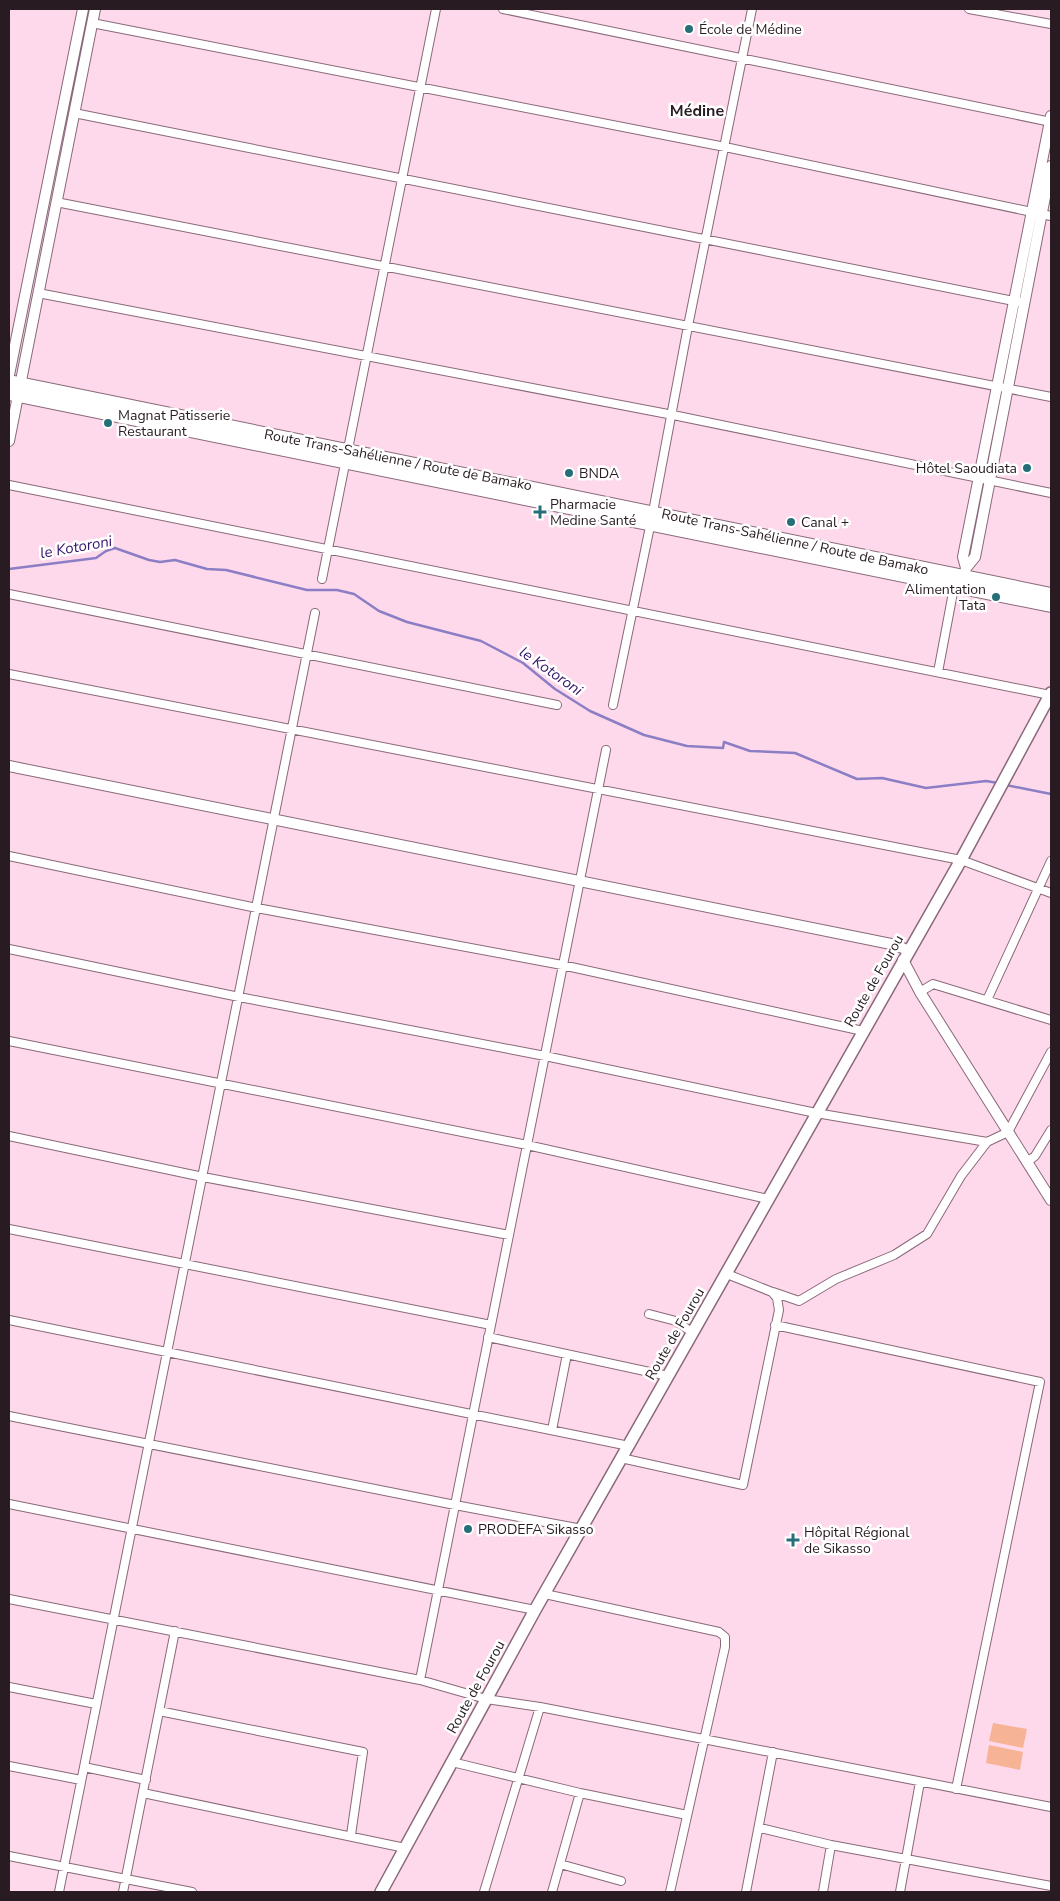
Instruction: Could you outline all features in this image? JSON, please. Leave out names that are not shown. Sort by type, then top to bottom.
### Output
[{"type":"highway","name":"Route Trans-Sahélienne / Route de Bamako","points":[[13,386],[652,517],[960,579],[1051,595]]},
{"type":"highway","name":"Route Trans-Sahélienne / Route de Bamako","points":[[960,579],[1051,605]]},
{"type":"main road","name":"Route de Fourou","points":[[381,1892],[535,1610],[1048,707],[1051,694]]},
{"type":"street","points":[[9,441],[13,386],[82,9]]},
{"type":"street","points":[[13,386],[38,293],[95,9]]},
{"type":"street","points":[[322,579],[436,9]]},
{"type":"street","points":[[503,9],[1051,120],[1041,214]]},
{"type":"street","points":[[613,705],[673,415],[688,326],[752,9]]},
{"type":"street","points":[[969,9],[1051,24]]},
{"type":"street","points":[[92,23],[725,147],[1041,214]]},
{"type":"street","points":[[74,113],[1019,302]]},
{"type":"street","points":[[938,672],[960,579],[975,557],[984,480],[1019,302],[1051,166]]},
{"type":"street","points":[[56,202],[1051,398]]},
{"type":"street","points":[[38,293],[673,415],[1051,493]]},
{"type":"street","points":[[9,485],[1051,694]]},
{"type":"street","points":[[9,594],[557,705]]},
{"type":"street","points":[[59,1892],[166,1352],[223,1084],[273,820],[315,613]]},
{"type":"street","points":[[9,674],[961,860],[1051,893]]},
{"type":"street","points":[[420,1680],[475,1415],[488,1337],[606,750]]},
{"type":"street","points":[[9,766],[896,945],[906,955],[920,992],[1051,1200]]},
{"type":"street","points":[[9,856],[257,908],[562,965],[863,1030]]},
{"type":"street","points":[[987,1000],[1051,861]]},
{"type":"street","points":[[9,949],[239,997],[545,1056],[816,1114],[987,1142]]},
{"type":"street","points":[[920,992],[933,984],[1051,1020]]},
{"type":"street","points":[[9,1041],[526,1145],[768,1199]]},
{"type":"street","points":[[727,1274],[799,1301],[836,1279],[894,1255],[927,1234],[961,1176],[987,1142],[1008,1132],[1051,1052]]},
{"type":"street","points":[[1027,1162],[1035,1156],[1051,1130]]},
{"type":"street","points":[[9,1136],[202,1177],[509,1234]]},
{"type":"street","points":[[9,1229],[491,1325]]},
{"type":"street","points":[[621,1458],[743,1485],[774,1325],[779,1310],[777,1298],[772,1292]]},
{"type":"street","points":[[649,1314],[676,1321],[693,1333]]},
{"type":"street","points":[[9,1320],[629,1446]]},
{"type":"street","points":[[774,1325],[1040,1382],[992,1606],[956,1789]]},
{"type":"street","points":[[488,1337],[668,1376]]},
{"type":"street","points":[[552,1430],[567,1354]]},
{"type":"street","points":[[9,1416],[582,1529]]},
{"type":"street","points":[[9,1504],[535,1610]]},
{"type":"street","points":[[545,1594],[719,1632],[725,1638],[725,1647],[670,1892]]},
{"type":"street","points":[[9,1599],[420,1680],[486,1699],[540,1706],[1051,1807]]},
{"type":"street","points":[[123,1892],[175,1631]]},
{"type":"street","points":[[9,1687],[96,1704]]},
{"type":"street","points":[[484,1892],[540,1706]]},
{"type":"street","points":[[159,1711],[363,1752],[351,1835]]},
{"type":"street","points":[[746,1892],[760,1828],[773,1752]]},
{"type":"street","points":[[452,1762],[580,1793],[687,1815]]},
{"type":"street","points":[[9,1766],[81,1780]]},
{"type":"street","points":[[84,1767],[146,1780]]},
{"type":"street","points":[[900,1892],[920,1782]]},
{"type":"street","points":[[143,1793],[351,1835],[405,1848]]},
{"type":"street","points":[[552,1892],[580,1793]]},
{"type":"street","points":[[760,1828],[831,1845],[1051,1886]]},
{"type":"street","points":[[823,1892],[831,1845]]},
{"type":"street","points":[[9,1856],[192,1892]]},
{"type":"street","points":[[560,1864],[621,1881]]},
{"type":"shaded area","points":[[993,1723],[1027,1729],[1023,1748],[989,1741]]},
{"type":"shaded area","points":[[989,1745],[1023,1752],[1020,1770],[986,1763]]},
{"type":"waterway","name":"le Kotoroni","points":[[9,569],[96,558],[106,551],[115,548],[149,560],[160,562],[175,560],[207,569],[226,570],[307,590],[337,590],[354,594],[379,611],[407,622],[481,641],[523,663],[555,689],[590,711],[644,735],[687,746],[723,748],[724,742],[750,751],[795,753],[857,779],[882,778],[926,788],[986,781],[998,783]]},
{"type":"waterway","name":"le Kotoroni","points":[[1006,785],[1051,794]]},
{"type":"place","name":"École de Médine","points":[[689,29]]},
{"type":"place","name":"Magnat Patisserie Restaurant","points":[[108,423]]},
{"type":"place","name":"Hôtel Saoudiata","points":[[1027,468]]},
{"type":"place","name":"BNDA","points":[[569,473]]},
{"type":"place","name":"Pharmacie Medine Santé","points":[[540,512]]},
{"type":"place","name":"Canal +","points":[[791,522]]},
{"type":"place","name":"Alimentation Tata","points":[[996,597]]},
{"type":"place","name":"PRODEFA Sikasso","points":[[468,1529]]},
{"type":"place","name":"Hôpital Régional de Sikasso","points":[[793,1540]]},
{"type":"district","name":"Médine","points":[[697,111]]}]
